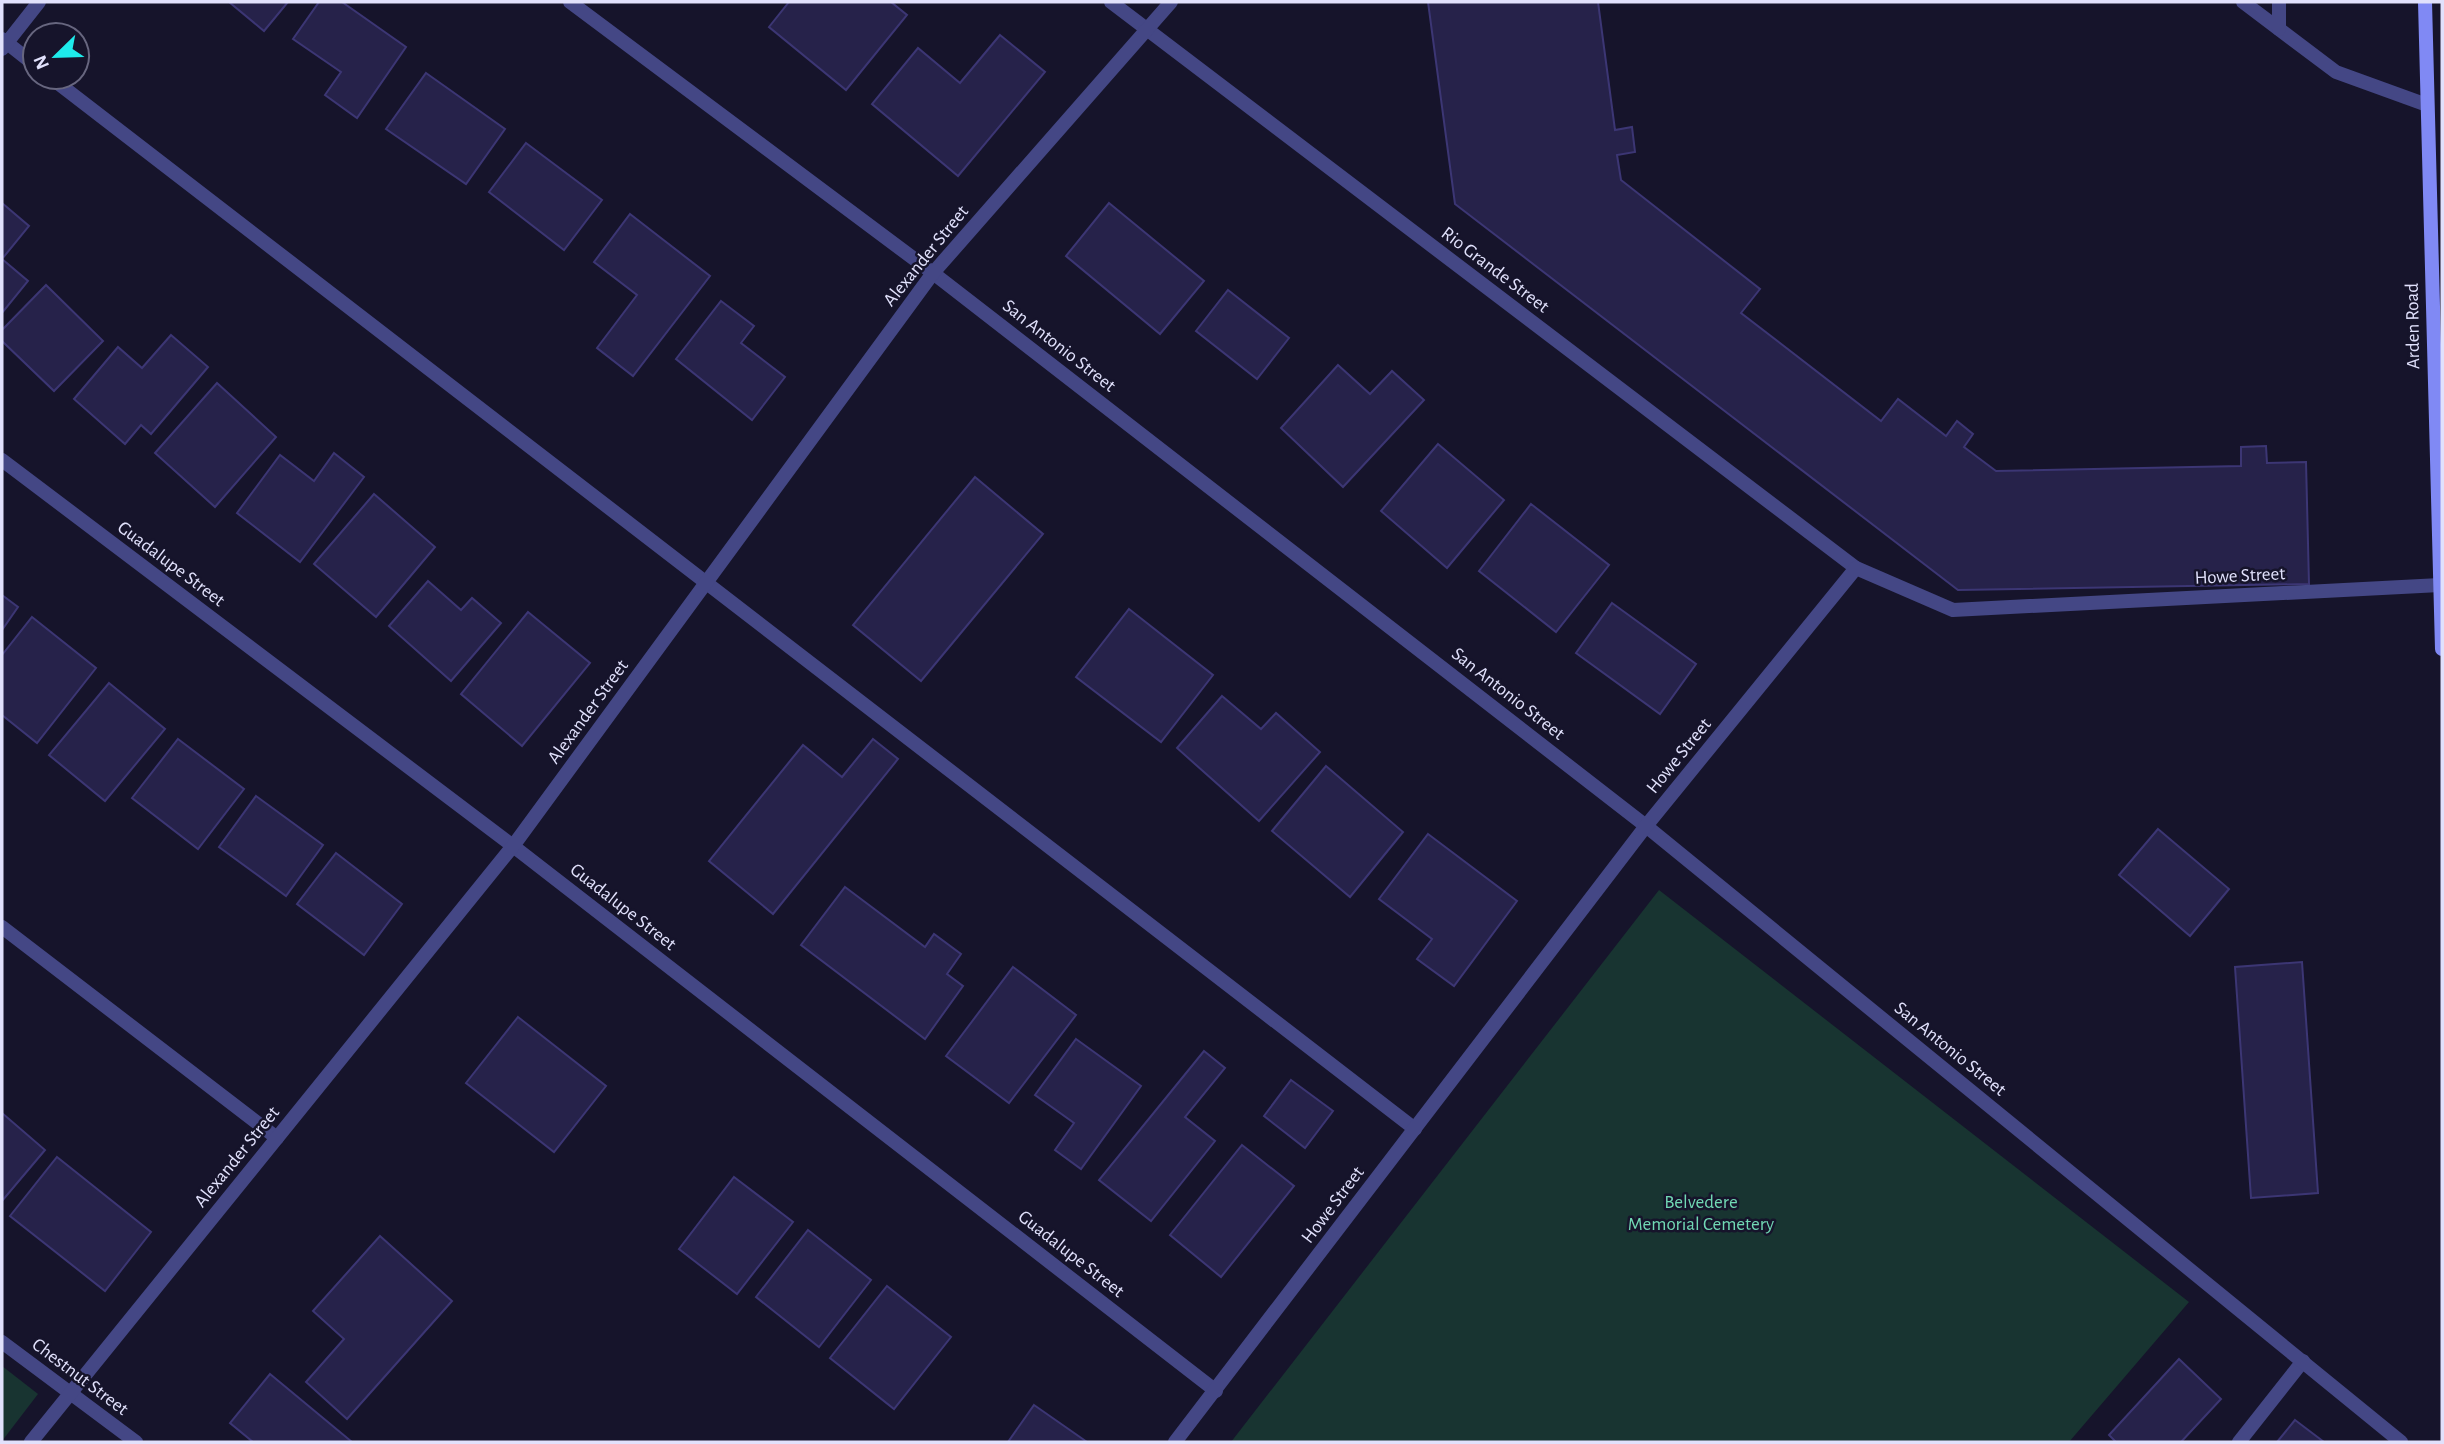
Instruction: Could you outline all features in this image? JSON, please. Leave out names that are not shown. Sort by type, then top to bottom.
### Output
[{"type":"main road","name":"Arden Road","points":[[2424,2],[2438,377],[2442,649]]},
{"type":"street","points":[[21,56],[3,44],[39,2]]},
{"type":"street","name":"San Antonio Street","points":[[570,2],[933,273],[1646,826],[2401,1442]]},
{"type":"street","name":"Rio Grande Street","points":[[1111,2],[1856,568]]},
{"type":"street","name":"Alexander Street","points":[[31,1442],[513,846],[933,273],[1171,2]]},
{"type":"street","points":[[2244,2],[2336,72],[2427,105]]},
{"type":"street","points":[[2279,2],[2279,29]]},
{"type":"street","points":[[68,91],[1415,1129]]},
{"type":"street","name":"Guadalupe Street","points":[[2,460],[513,846],[1216,1391]]},
{"type":"street","name":"Howe Street","points":[[1175,1442],[1646,826],[1856,568],[1953,610],[2440,585]]},
{"type":"street","points":[[2,927],[277,1138]]},
{"type":"street","name":"Chestnut Street","points":[[2,1342],[136,1442]]},
{"type":"street","points":[[2239,1442],[2303,1361]]},
{"type":"green space","name":"Belvedere Memorial Cemetery","points":[[1659,890],[2189,1302],[2069,1442],[1231,1442]]},
{"type":"green space","points":[[2,1366],[38,1394],[2,1441]]},
{"type":"building","points":[[229,2],[288,2],[264,31]]},
{"type":"building","points":[[319,2],[342,2],[406,47],[357,118],[325,95],[341,72],[293,39]]},
{"type":"building","points":[[789,2],[891,2],[907,15],[846,90],[769,27]]},
{"type":"building","points":[[1428,2],[1598,2],[1615,130],[1632,127],[1635,152],[1617,155],[1621,180],[1760,289],[1741,313],[1881,421],[1898,399],[1946,436],[1957,421],[1973,434],[1964,447],[1996,471],[2241,466],[2241,447],[2266,446],[2267,463],[2306,462],[2309,584],[1958,590],[1455,204]]},
{"type":"building","points":[[1000,35],[1045,72],[958,176],[872,104],[918,48],[960,83]]},
{"type":"building","points":[[426,73],[505,129],[466,184],[386,129]]},
{"type":"building","points":[[526,143],[602,200],[564,250],[489,192]]},
{"type":"building","points":[[2,203],[29,226],[2,259]]},
{"type":"building","points":[[1109,203],[1204,281],[1160,334],[1066,256]]},
{"type":"building","points":[[630,214],[710,276],[633,376],[597,348],[637,295],[594,262]]},
{"type":"building","points":[[2,259],[28,281],[2,313]]},
{"type":"building","points":[[46,285],[103,341],[54,391],[2,341],[2,330]]},
{"type":"building","points":[[1228,290],[1289,338],[1257,379],[1196,331]]},
{"type":"building","points":[[721,301],[754,326],[741,343],[785,377],[752,420],[676,359]]},
{"type":"building","points":[[171,335],[208,367],[151,434],[141,425],[125,444],[74,399],[118,347],[142,368]]},
{"type":"building","points":[[1338,365],[1370,394],[1392,371],[1424,400],[1343,487],[1281,428]]},
{"type":"building","points":[[217,383],[276,437],[215,507],[155,453]]},
{"type":"building","points":[[1438,444],[1504,500],[1447,568],[1381,511]]},
{"type":"building","points":[[334,453],[364,477],[300,562],[237,513],[280,455],[314,481]]},
{"type":"building","points":[[975,477],[1043,534],[921,681],[853,625]]},
{"type":"building","points":[[374,494],[435,547],[376,617],[314,564]]},
{"type":"building","points":[[1531,504],[1609,565],[1556,632],[1479,571]]},
{"type":"building","points":[[428,581],[461,610],[472,598],[501,623],[451,681],[389,626]]},
{"type":"building","points":[[2,595],[18,607],[2,630]]},
{"type":"building","points":[[1612,603],[1696,664],[1660,714],[1576,653]]},
{"type":"building","points":[[1129,609],[1213,675],[1161,742],[1076,677]]},
{"type":"building","points":[[528,612],[590,663],[522,746],[461,694]]},
{"type":"building","points":[[32,617],[96,668],[37,743],[2,715],[2,655]]},
{"type":"building","points":[[109,683],[165,729],[105,801],[49,755]]},
{"type":"building","points":[[1222,696],[1261,729],[1276,713],[1320,752],[1259,821],[1177,748]]},
{"type":"building","points":[[178,739],[244,789],[198,849],[132,798]]},
{"type":"building","points":[[873,739],[898,759],[773,914],[709,861],[803,745],[842,777]]},
{"type":"building","points":[[1326,766],[1403,832],[1350,897],[1272,831]]},
{"type":"building","points":[[256,796],[323,845],[286,896],[219,847]]},
{"type":"building","points":[[2158,829],[2229,889],[2190,936],[2119,875]]},
{"type":"building","points":[[1428,834],[1517,901],[1454,986],[1417,959],[1432,939],[1379,899]]},
{"type":"building","points":[[336,853],[402,904],[364,955],[297,904]]},
{"type":"building","points":[[845,887],[925,947],[934,934],[961,954],[947,974],[963,986],[925,1039],[801,945]]},
{"type":"building","points":[[2302,962],[2318,1193],[2251,1198],[2235,967]]},
{"type":"building","points":[[1013,967],[1076,1015],[1009,1103],[946,1056]]},
{"type":"building","points":[[518,1017],[606,1086],[554,1152],[466,1083]]},
{"type":"building","points":[[1076,1039],[1141,1086],[1081,1169],[1055,1150],[1074,1123],[1035,1095]]},
{"type":"building","points":[[1204,1051],[1225,1068],[1185,1117],[1215,1141],[1151,1221],[1099,1180]]},
{"type":"building","points":[[1291,1080],[1333,1111],[1305,1148],[1264,1116]]},
{"type":"building","points":[[2,1113],[45,1150],[2,1201]]},
{"type":"building","points":[[1242,1145],[1294,1186],[1221,1277],[1170,1235]]},
{"type":"building","points":[[57,1157],[151,1232],[105,1291],[10,1216]]},
{"type":"building","points":[[734,1177],[793,1222],[737,1294],[679,1249]]},
{"type":"building","points":[[808,1230],[871,1280],[819,1347],[756,1297]]},
{"type":"building","points":[[380,1236],[452,1301],[347,1419],[306,1382],[344,1339],[313,1311]]},
{"type":"building","points":[[887,1286],[951,1337],[894,1409],[830,1358]]},
{"type":"building","points":[[2179,1359],[2221,1399],[2181,1442],[2116,1442],[2109,1435]]},
{"type":"building","points":[[270,1374],[352,1442],[253,1442],[230,1423]]},
{"type":"building","points":[[1034,1405],[1087,1442],[1008,1442]]},
{"type":"building","points":[[2295,1420],[2324,1442],[2277,1442]]}]
